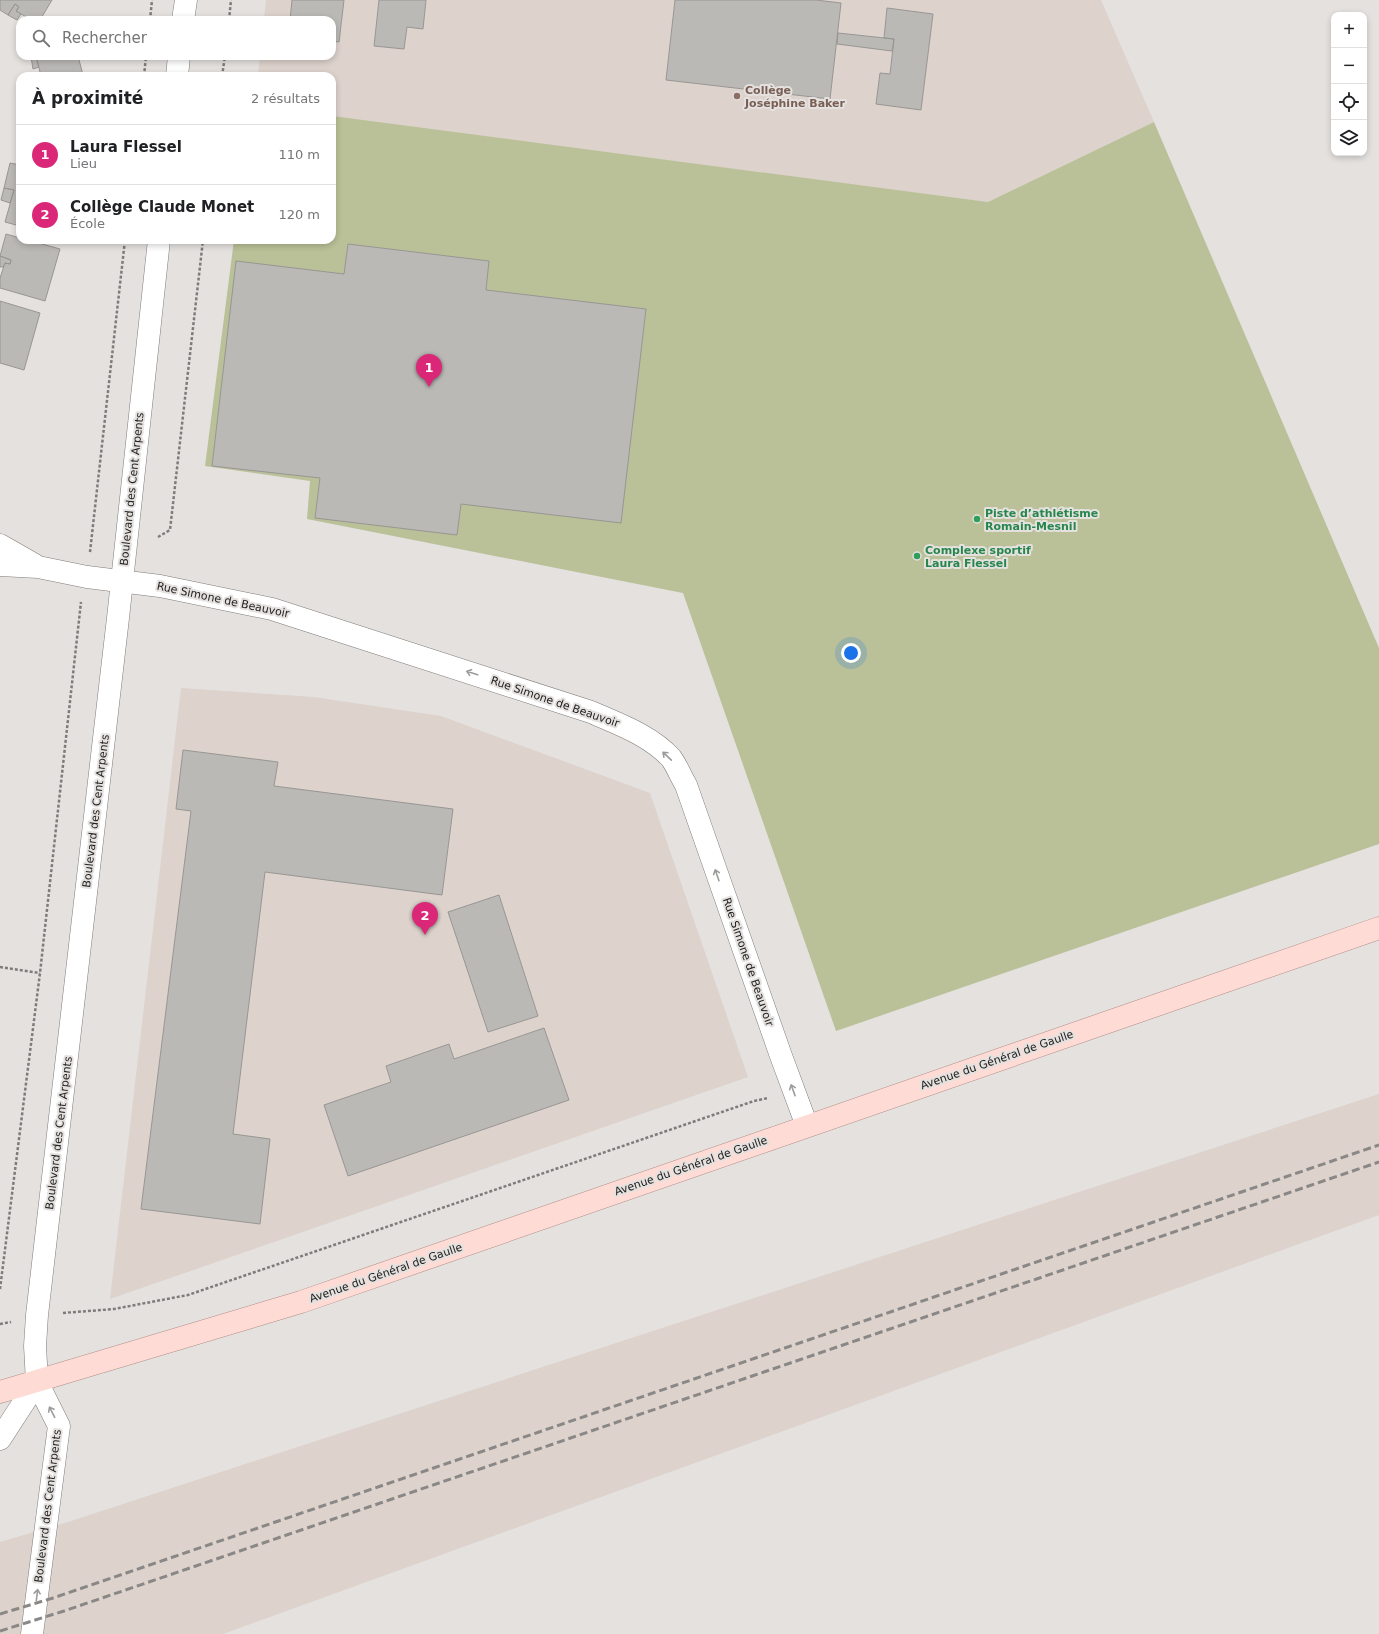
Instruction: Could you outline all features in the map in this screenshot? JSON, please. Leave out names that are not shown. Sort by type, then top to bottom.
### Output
[{"type":"main road","name":"Avenue du Général de Gaulle","points":[[0,1392],[302,1302],[1379,928]]},
{"type":"street","points":[[184,16],[186,0]]},
{"type":"street","points":[[177,72],[179,60]]},
{"type":"street","name":"Boulevard des Cent Arpents","points":[[32,1634],[59,1426],[37,1382],[35,1346],[37,1315],[122,582],[159,244]]},
{"type":"street","points":[[0,545],[38,567]]},
{"type":"street","points":[[0,565],[38,567]]},
{"type":"street","name":"Rue Simone de Beauvoir","points":[[38,567],[87,577],[160,586],[272,609],[591,712],[629,728],[654,744],[671,759],[686,785],[807,1126]]},
{"type":"street","points":[[0,1439],[37,1382]]},
{"type":"path","points":[[150,16],[152,0]]},
{"type":"path","points":[[229,16],[231,0]]},
{"type":"path","points":[[144,72],[146,60]]},
{"type":"path","points":[[223,72],[224,60]]},
{"type":"path","points":[[0,1289],[40,973],[80,606],[87,577],[125,244]]},
{"type":"path","points":[[158,537],[170,530],[204,244]]},
{"type":"path","points":[[0,967],[40,973]]},
{"type":"path","points":[[37,1315],[114,1309],[188,1295],[754,1101],[794,1092]]},
{"type":"shaded area","name":"Collège Joséphine Baker","points":[[266,0],[1101,0],[1154,122],[988,202],[336,118],[336,72],[258,72],[260,60],[336,60],[336,16],[264,16]]},
{"type":"shaded area","points":[[181,688],[314,697],[441,716],[650,793],[748,1077],[110,1299]]},
{"type":"shaded area","points":[[1379,1094],[1379,1215],[223,1634],[0,1634],[0,1542],[68,1522]]},
{"type":"green space","name":"Complexe sportif Laura Flessel","points":[[336,117],[988,202],[1154,122],[1379,648],[1379,844],[836,1031],[683,593],[307,519],[310,481],[205,466],[233,244],[336,244]]},
{"type":"building","points":[[0,0],[52,0],[42,16],[25,16],[16,11],[19,7],[15,4],[8,15],[0,10]]},
{"type":"building","points":[[292,0],[344,0],[339,42],[336,42],[336,16],[290,16]]},
{"type":"building","points":[[379,0],[426,0],[423,29],[407,27],[404,49],[374,46]]},
{"type":"building","points":[[675,0],[816,0],[841,3],[830,99],[666,80]]},
{"type":"building","points":[[15,4],[19,7],[16,11],[21,14],[20,16],[16,16],[16,19],[8,15]]},
{"type":"building","points":[[887,8],[933,14],[921,110],[876,104],[880,73],[890,74],[894,39],[884,38]]},
{"type":"building","points":[[838,33],[894,39],[892,51],[837,44]]},
{"type":"building","points":[[32,60],[37,60],[39,67],[33,69]]},
{"type":"building","points":[[37,60],[79,60],[82,72],[40,72]]},
{"type":"building","points":[[10,163],[16,164],[16,225],[5,222],[14,190],[4,188]]},
{"type":"building","points":[[4,188],[14,190],[10,203],[1,200]]},
{"type":"building","points":[[6,234],[16,237],[16,244],[42,244],[60,249],[45,301],[0,288],[0,278],[5,263],[10,264],[11,260],[0,256]]},
{"type":"building","points":[[348,244],[489,261],[486,290],[646,309],[621,523],[461,504],[457,535],[315,518],[320,478],[212,466],[236,261],[344,274]]},
{"type":"building","points":[[0,256],[11,260],[10,264],[5,263],[3,267],[0,267]]},
{"type":"building","points":[[0,301],[40,313],[24,370],[0,363]]},
{"type":"building","points":[[183,750],[278,762],[274,786],[453,809],[442,895],[265,872],[233,1134],[270,1139],[260,1224],[141,1209],[191,811],[176,809]]},
{"type":"building","points":[[499,895],[538,1016],[488,1032],[448,912]]},
{"type":"building","points":[[544,1028],[569,1100],[348,1176],[324,1105],[391,1082],[386,1066],[449,1044],[454,1059]]},
{"type":"railway","points":[[0,1614],[53,1598],[1379,1145]]},
{"type":"railway","points":[[0,1631],[64,1611],[1379,1162]]},
{"type":"place","name":"Collège Joséphine Baker","points":[[737,96]]},
{"type":"place","name":"Laura Flessel","points":[[429,387]]},
{"type":"place","name":"Piste d’athlétisme Romain-Mesnil","points":[[977,519]]},
{"type":"place","name":"Complexe sportif Laura Flessel","points":[[917,556]]},
{"type":"place","name":"Collège Claude Monet","points":[[425,935]]}]
